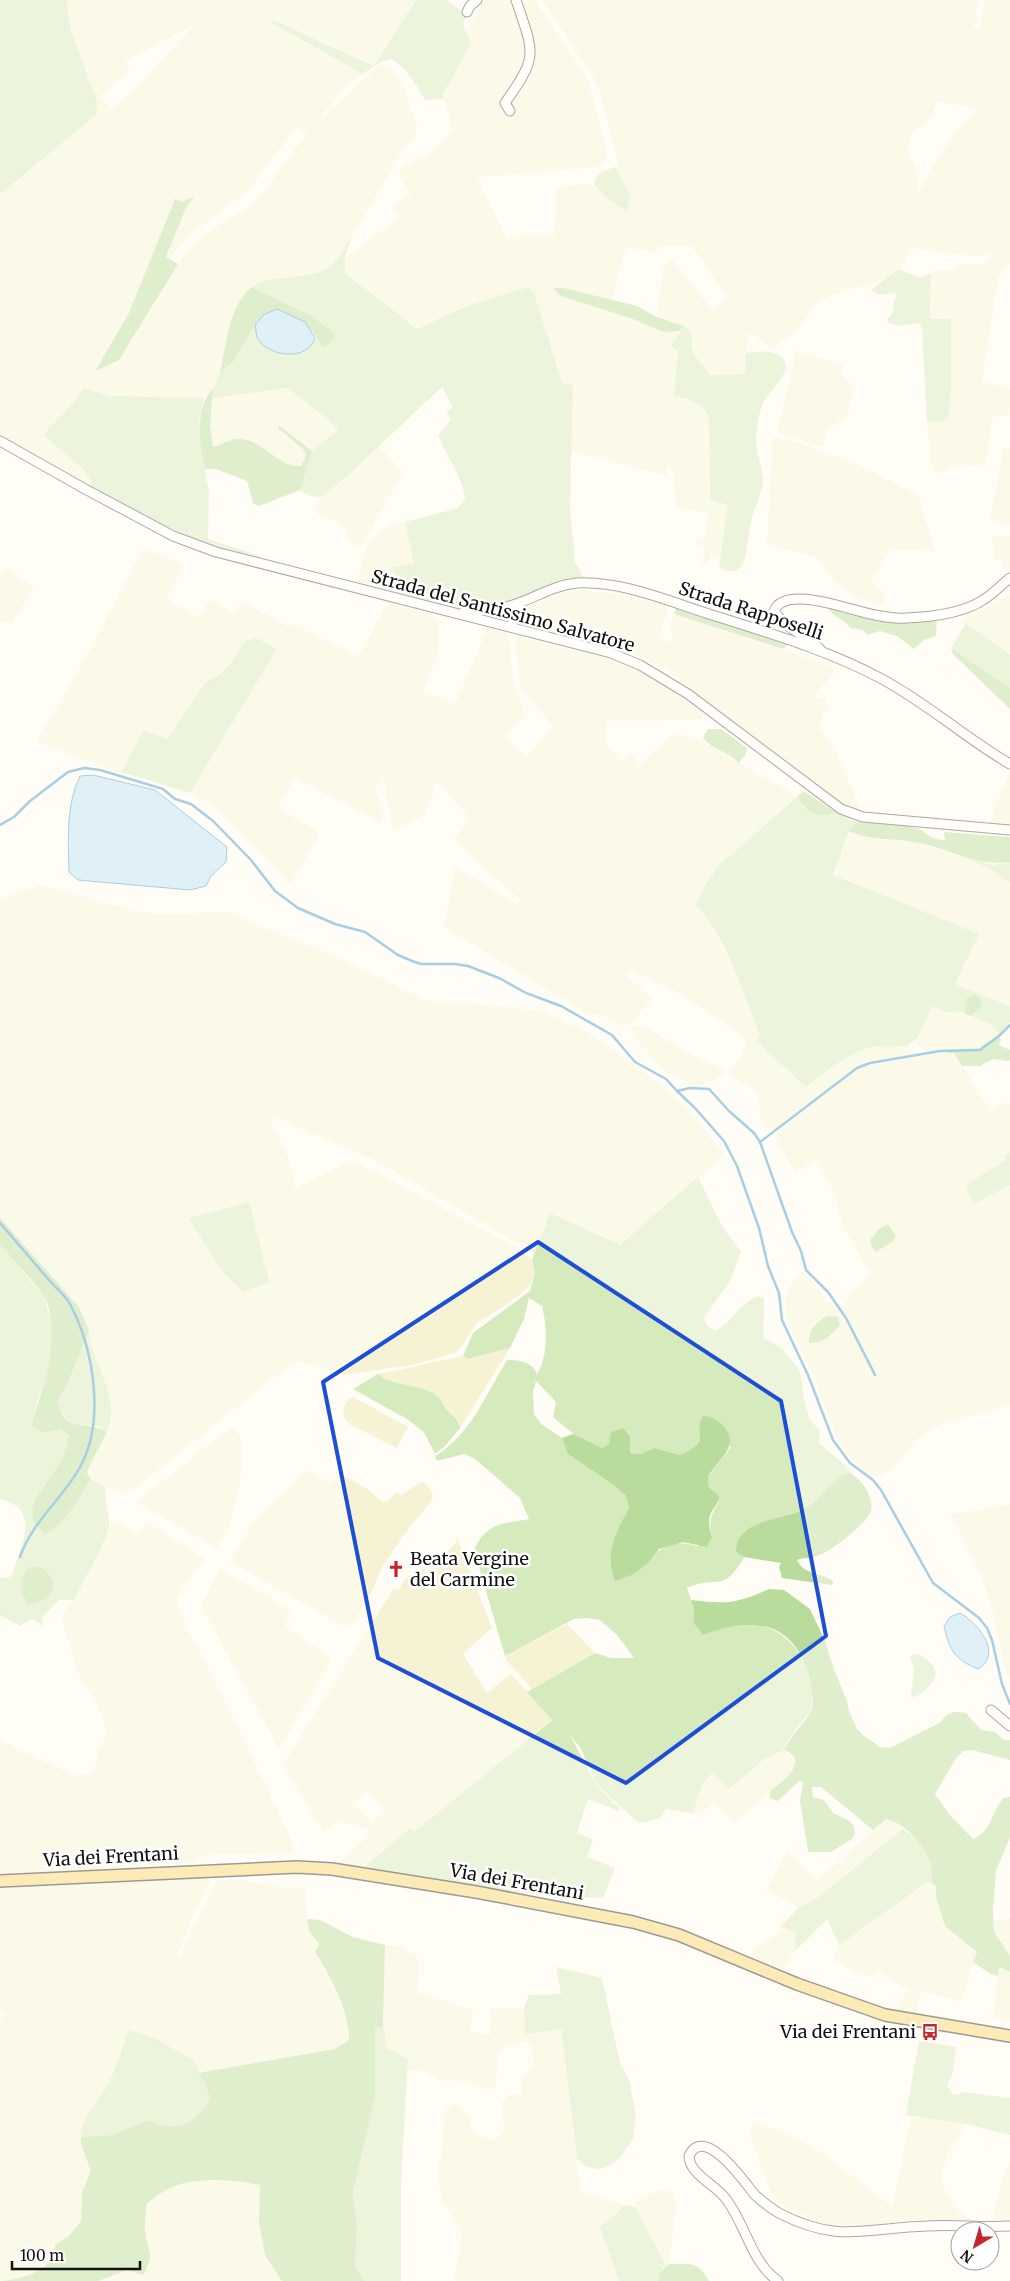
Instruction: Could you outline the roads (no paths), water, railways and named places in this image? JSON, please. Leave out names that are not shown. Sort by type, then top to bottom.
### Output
[{"type":"main road","name":"Via dei Frentani","points":[[0,1881],[297,1867],[332,1869],[374,1875],[530,1901],[652,1927],[704,1945],[798,1984],[886,2016],[1010,2036]]},
{"type":"street","points":[[467,12],[477,0]]},
{"type":"street","points":[[510,110],[505,103],[526,73],[531,58],[529,38],[516,0]]},
{"type":"street","name":"Strada del Santissimo Salvatore","points":[[0,441],[173,536],[216,552],[611,653],[640,665],[688,694],[841,809],[863,817],[1010,830]]},
{"type":"street","points":[[823,652],[812,641],[780,621],[774,611],[776,606],[787,600],[807,600],[874,615],[904,618],[946,614],[965,609],[983,600],[1010,578]]},
{"type":"street","name":"Strada Rapposelli","points":[[456,613],[497,609],[521,602],[562,585],[579,583],[603,585],[651,596],[823,652],[880,678],[1010,764]]},
{"type":"street","points":[[511,627],[521,602]]},
{"type":"street","points":[[991,1710],[1010,1726]]},
{"type":"street","points":[[778,2281],[761,2264],[739,2219],[726,2200],[692,2167],[689,2156],[695,2148],[704,2146],[715,2151],[765,2204],[787,2217],[820,2230],[850,2233],[916,2226],[1010,2226]]},
{"type":"water","points":[[277,309],[305,322],[315,338],[311,346],[296,354],[287,354],[269,349],[262,344],[257,337],[255,325],[263,315]]},
{"type":"water","points":[[93,775],[155,790],[227,847],[226,862],[211,876],[206,886],[190,890],[78,880],[69,872],[68,835],[70,811],[75,787],[80,776]]},
{"type":"water","points":[[960,1613],[974,1623],[988,1647],[989,1655],[985,1663],[978,1669],[958,1658],[948,1642],[944,1626],[950,1617]]},
{"type":"waterway","points":[[0,825],[14,817],[30,801],[68,772],[84,768],[100,770],[163,789],[175,799],[191,804],[213,821],[251,860],[275,891],[298,908],[335,924],[365,932],[398,955],[412,961],[421,964],[468,966],[499,978],[526,993],[561,1006],[612,1035],[635,1062],[666,1079],[677,1091],[690,1088],[709,1089],[729,1111],[754,1133],[760,1142],[792,1232],[801,1251],[806,1270],[828,1292],[846,1318],[875,1375]]},
{"type":"waterway","points":[[760,1142],[857,1068],[870,1063],[940,1051],[980,1050],[1010,1025]]},
{"type":"waterway","points":[[677,1091],[724,1141],[737,1166],[759,1228],[768,1266],[779,1293],[782,1320],[808,1375],[833,1440],[850,1463],[873,1480],[881,1490],[933,1583],[979,1618],[987,1628],[992,1640],[1002,1684],[1010,1704]]},
{"type":"waterway","points":[[0,1223],[70,1304],[85,1343],[91,1364],[94,1386],[92,1430],[87,1450],[79,1469],[39,1522],[25,1544],[20,1557]]},
{"type":"place","name":"Beata Vergine del Carmine","points":[[396,1569]]},
{"type":"place","name":"Via dei Frentani","points":[[930,2032]]}]
